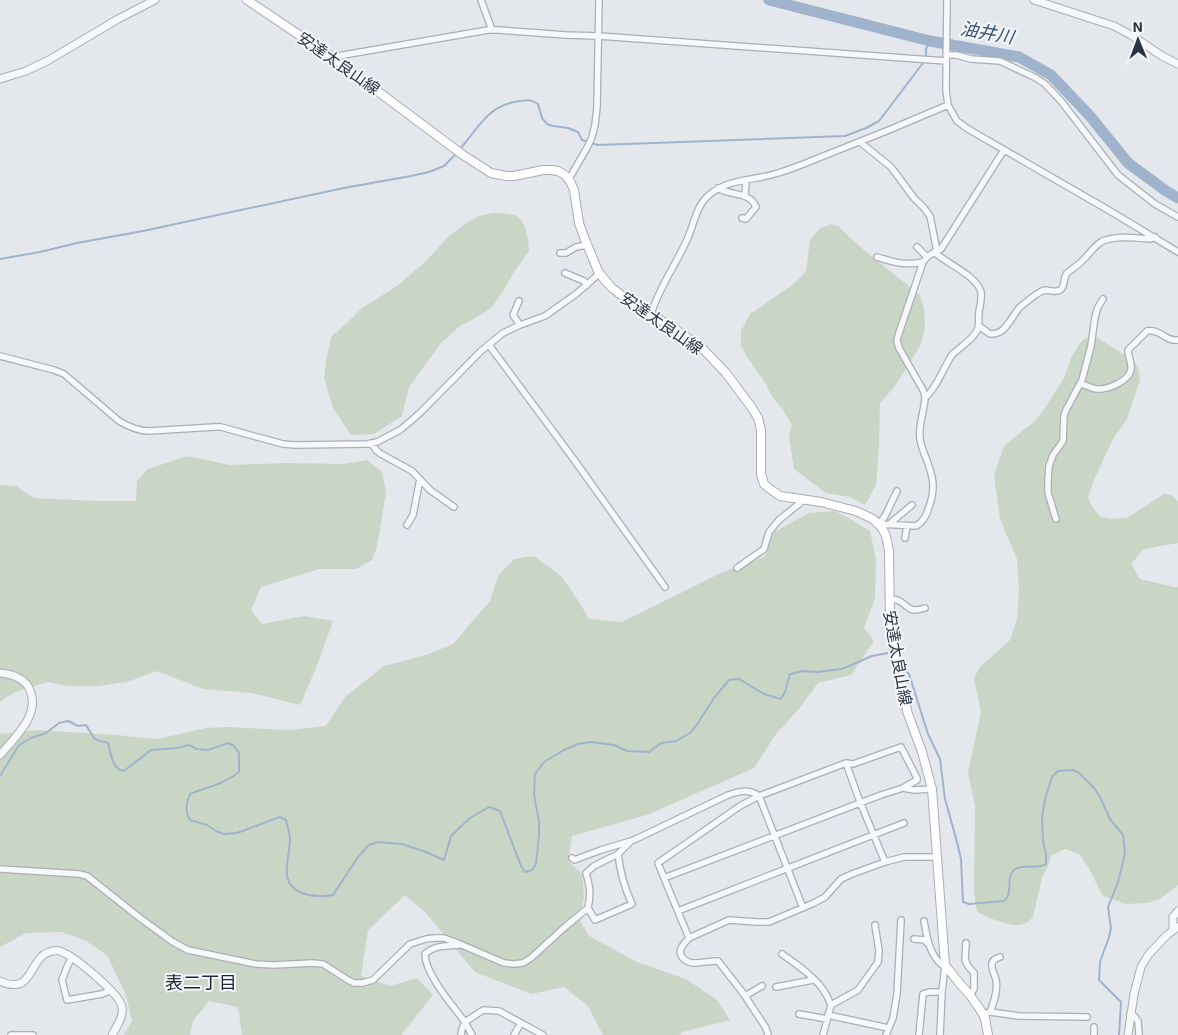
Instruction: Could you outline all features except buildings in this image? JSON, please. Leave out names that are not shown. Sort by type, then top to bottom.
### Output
[{"type":"main road","name":"安達太良山線","points":[[248,0],[332,57],[459,152],[491,173],[514,176],[550,170],[561,173],[569,179],[574,190],[579,223],[587,245],[600,273],[611,287],[626,299],[703,349],[726,373],[752,408],[758,418],[761,430],[761,474],[764,484],[780,496],[834,504],[856,511],[873,519],[882,528],[889,551],[891,634],[907,711],[922,752],[932,789],[945,965]]},
{"type":"main road","points":[[945,965],[987,1014],[988,1035]]},
{"type":"street","points":[[0,79],[26,71],[49,60],[118,19],[155,0]]},
{"type":"street","points":[[481,0],[492,30]]},
{"type":"street","points":[[569,179],[588,146],[595,125],[600,0]]},
{"type":"street","points":[[947,0],[946,90],[948,105],[957,121],[1178,252]]},
{"type":"street","points":[[1034,0],[1114,26],[1178,64]]},
{"type":"street","points":[[332,57],[492,30],[926,60],[946,55],[956,55],[971,59],[1000,61],[1045,84],[1061,101],[1118,175],[1155,204],[1178,217]]},
{"type":"street","points":[[651,314],[661,289],[686,242],[696,212],[705,199],[718,188],[776,174],[860,142],[948,105]]},
{"type":"street","points":[[860,142],[891,168],[930,216],[936,252],[941,258],[968,276],[980,290],[981,300],[977,331],[950,358],[932,392],[925,398]]},
{"type":"street","points":[[879,524],[916,526],[926,516],[933,495],[933,482],[920,437],[925,398],[923,390],[899,348],[898,336],[923,262],[927,257],[941,249],[1004,150]]},
{"type":"street","points":[[745,196],[746,180]]},
{"type":"street","points":[[718,188],[745,196],[755,203],[756,207],[746,219],[742,218]]},
{"type":"street","points":[[979,326],[990,334],[998,333],[1006,327],[1020,307],[1038,293],[1043,290],[1060,291],[1067,274],[1100,242],[1117,238],[1155,238]]},
{"type":"street","points":[[560,253],[566,253],[576,247],[587,245]]},
{"type":"street","points":[[916,247],[927,257]]},
{"type":"street","points":[[877,257],[901,264],[923,262]]},
{"type":"street","points":[[565,273],[584,281],[587,285]]},
{"type":"street","points":[[0,356],[64,374],[119,420],[141,431],[221,427],[283,444],[304,446],[371,443],[400,430],[412,420],[488,345],[503,333],[555,310],[600,273]]},
{"type":"street","points":[[1056,519],[1048,493],[1049,466],[1053,455],[1063,441],[1064,416],[1075,392],[1081,384],[1094,334],[1095,317],[1103,299]]},
{"type":"street","points":[[520,301],[513,316],[520,325]]},
{"type":"street","points":[[1081,384],[1102,389],[1124,380],[1132,368],[1128,350],[1148,331],[1155,331],[1173,341],[1178,340]]},
{"type":"street","points":[[488,345],[573,458],[666,587]]},
{"type":"street","points":[[371,443],[381,454],[412,471],[430,490],[454,507]]},
{"type":"street","points":[[408,525],[420,479]]},
{"type":"street","points":[[879,524],[897,491]]},
{"type":"street","points":[[737,568],[764,549],[769,532],[779,520],[805,499]]},
{"type":"street","points":[[888,524],[912,505]]},
{"type":"street","points":[[905,538],[907,526]]},
{"type":"street","points":[[889,600],[898,600],[909,609],[919,610],[925,608]]},
{"type":"street","points":[[0,673],[11,674],[27,684],[31,692],[33,705],[27,722],[0,755]]},
{"type":"street","points":[[664,878],[860,802],[903,788],[917,778],[901,747],[853,764],[846,763],[759,796],[740,806],[658,863],[664,878],[689,938]]},
{"type":"street","points":[[846,763],[884,862]]},
{"type":"street","points":[[903,788],[914,790],[932,789]]},
{"type":"street","points":[[572,858],[575,860],[631,841],[728,795],[747,791],[759,796],[803,908]]},
{"type":"street","points":[[678,911],[904,822]]},
{"type":"street","points":[[0,869],[87,876],[140,918],[173,942],[188,950],[256,964],[322,964],[348,980],[362,983],[373,980],[407,947],[418,941],[434,938],[444,938],[461,944],[504,963],[523,963],[588,908],[591,896],[586,873],[594,866],[618,854],[631,841]]},
{"type":"street","points":[[588,908],[596,920],[632,904],[624,883],[618,854]]},
{"type":"street","points":[[768,1035],[766,1028],[745,996],[718,962],[694,963],[685,961],[680,952],[681,947],[689,938],[729,920],[769,922],[814,904],[825,897],[841,879],[884,862],[904,857],[937,857]]},
{"type":"street","points":[[1128,1035],[1130,1014],[1141,967],[1149,954],[1175,928],[1173,917],[1178,911]]},
{"type":"street","points":[[886,1035],[893,1018],[897,994],[901,920]]},
{"type":"street","points":[[924,921],[927,942],[939,963],[945,965],[940,1035]]},
{"type":"street","points":[[823,1035],[831,1005],[858,990],[878,962],[879,952],[875,925]]},
{"type":"street","points":[[914,939],[927,942]]},
{"type":"street","points":[[966,943],[965,960],[974,973],[974,989],[970,995]]},
{"type":"street","points":[[461,944],[429,950],[425,954],[425,959],[432,976],[472,1035]]},
{"type":"street","points":[[966,951],[972,947]]},
{"type":"street","points":[[0,981],[8,985],[24,981],[40,958],[52,951],[61,952],[72,957],[112,990],[121,1001],[121,1017],[112,1035]]},
{"type":"street","points":[[782,954],[824,990],[831,1005]]},
{"type":"street","points":[[72,957],[62,980],[67,1000],[102,994],[112,990]]},
{"type":"street","points":[[1000,957],[993,960],[992,963],[997,990],[987,1014],[1087,1017]]},
{"type":"street","points":[[776,987],[814,980]]},
{"type":"street","points":[[745,996],[762,986]]},
{"type":"street","points":[[920,1035],[923,994],[942,992]]},
{"type":"street","points":[[461,1035],[464,1022],[483,1010],[499,1011],[543,1035]]},
{"type":"street","points":[[799,1014],[888,1028]]},
{"type":"street","points":[[1130,1014],[1138,1021],[1139,1035]]},
{"type":"street","points":[[514,1035],[521,1023]]},
{"type":"street","points":[[1094,1027],[1094,1035]]},
{"type":"street","points":[[12,1035],[33,1035]]},
{"type":"green space","points":[[493,213],[513,214],[521,220],[526,232],[529,251],[491,308],[461,325],[442,342],[409,387],[402,416],[374,434],[351,435],[333,408],[324,378],[331,337],[362,308],[397,286],[425,262],[449,236],[479,216]]},
{"type":"green space","points":[[831,224],[838,226],[859,246],[920,295],[924,309],[925,329],[920,346],[895,386],[880,403],[876,485],[865,505],[850,497],[826,493],[794,469],[789,437],[792,425],[741,346],[741,331],[750,314],[801,277],[806,271],[810,240],[819,229]]},
{"type":"green space","points":[[1093,335],[1134,361],[1138,368],[1140,380],[1127,419],[1113,439],[1094,480],[1088,497],[1093,508],[1101,517],[1112,519],[1127,518],[1164,494],[1172,495],[1178,502],[1178,543],[1144,549],[1131,564],[1140,579],[1178,587],[1178,885],[1160,899],[1148,903],[1125,904],[1102,895],[1089,868],[1079,854],[1065,849],[1051,856],[1042,878],[1033,917],[1025,924],[1014,925],[998,921],[977,912],[974,893],[975,806],[968,772],[981,712],[974,678],[980,667],[1010,640],[1017,619],[1019,591],[1017,559],[1000,519],[994,475],[1004,446],[1035,421],[1064,378],[1071,358],[1080,343]]},
{"type":"green space","points":[[187,456],[230,465],[285,463],[343,464],[367,460],[382,472],[386,492],[377,547],[372,560],[356,569],[319,569],[261,587],[251,610],[262,624],[304,616],[333,621],[300,705],[252,693],[203,689],[157,671],[127,682],[98,686],[68,686],[48,682],[15,692],[0,702],[0,485],[16,486],[34,498],[136,501],[137,481],[148,469]]},
{"type":"green space","points":[[835,511],[870,531],[876,559],[875,598],[864,628],[874,641],[851,675],[818,683],[799,709],[776,734],[754,768],[647,815],[572,836],[568,861],[582,874],[584,897],[580,921],[589,936],[637,962],[686,979],[717,1000],[730,1020],[682,1032],[679,1035],[603,1035],[588,1006],[564,987],[531,994],[475,972],[426,913],[405,895],[368,930],[361,976],[390,986],[417,978],[433,995],[401,1035],[242,1035],[238,1007],[209,1001],[193,1021],[190,1035],[124,1035],[132,1021],[126,995],[107,955],[86,941],[62,932],[26,933],[0,947],[0,734],[37,730],[157,739],[206,728],[227,727],[289,730],[326,726],[345,697],[384,666],[426,655],[453,644],[490,601],[498,576],[514,559],[534,556],[562,577],[589,619],[622,622],[723,572],[764,557],[774,532],[809,513]]},
{"type":"waterway","name":"油井川","points":[[769,0],[930,41],[1019,57],[1051,75],[1090,116],[1128,163],[1178,198]]},
{"type":"waterway","points":[[460,149],[492,112],[509,103],[528,100],[538,104],[542,118],[547,124],[578,132],[582,140],[598,145],[845,136],[879,121],[926,59],[926,49],[930,41]]},
{"type":"waterway","points":[[0,259],[429,172],[444,166],[457,153]]},
{"type":"waterway","points":[[0,776],[19,745],[31,738],[46,733],[59,723],[68,721],[78,726],[86,725],[94,738],[108,743],[114,764],[117,768],[124,771],[151,750],[189,745],[197,749],[208,750],[228,743],[234,746],[239,753],[239,772],[222,782],[190,794],[187,807],[188,817],[190,820],[207,825],[224,834],[237,833],[280,817],[286,820],[290,834],[287,877],[294,889],[302,893],[318,896],[333,895],[358,857],[369,845],[378,842],[402,844],[444,860],[451,836],[470,818],[489,807],[500,811],[525,872],[532,870],[536,864],[539,822],[534,795],[535,774],[544,762],[578,744],[591,742],[614,745],[627,751],[649,752],[661,743],[676,741],[690,733],[729,680],[739,679],[764,694],[781,699],[790,674],[803,671],[817,672],[842,669],[872,656],[888,653]]},
{"type":"waterway","points":[[902,667],[909,674],[928,734],[940,759],[945,799],[961,859],[963,902],[969,904],[1004,901],[1009,894],[1010,877],[1014,870],[1046,864],[1042,818],[1045,799],[1052,777],[1058,771],[1073,770],[1079,773],[1095,789],[1110,819],[1123,835],[1125,854],[1118,882],[1108,907],[1111,928],[1100,962],[1099,980],[1121,1002],[1119,1035]]},
{"type":"district","name":"表二丁目","points":[[201,983]]}]
